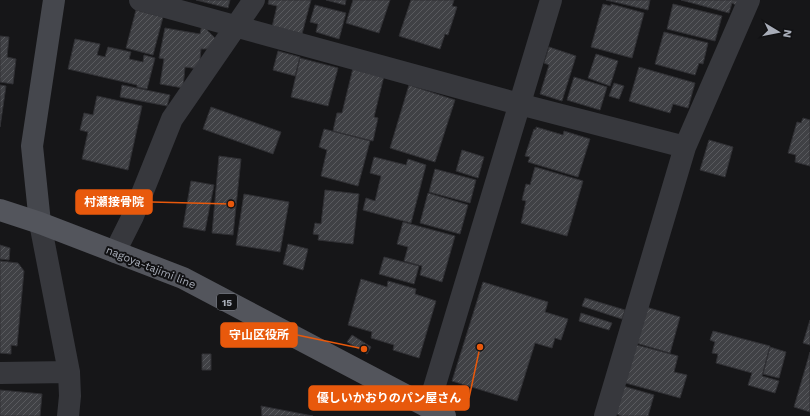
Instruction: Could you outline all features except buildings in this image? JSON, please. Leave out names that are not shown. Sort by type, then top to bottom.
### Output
[{"type":"main road","name":"nagoya-tajimi line","points":[[0,210],[40,223],[183,278],[437,412]]},
{"type":"street","points":[[54,0],[32,146],[40,223],[69,372],[68,416]]},
{"type":"street","points":[[140,0],[519,104],[685,146]]},
{"type":"street","points":[[115,252],[133,216],[172,119],[254,0]]},
{"type":"street","points":[[437,412],[519,104],[551,0]]},
{"type":"street","points":[[605,416],[685,146],[749,0]]},
{"type":"street","points":[[0,372],[69,372]]},
{"type":"place","name":"村瀬接骨院","points":[[231,204]]},
{"type":"place","name":"優しいかおりのパン屋さん","points":[[480,347]]},
{"type":"place","name":"守山区役所","points":[[364,349]]}]
